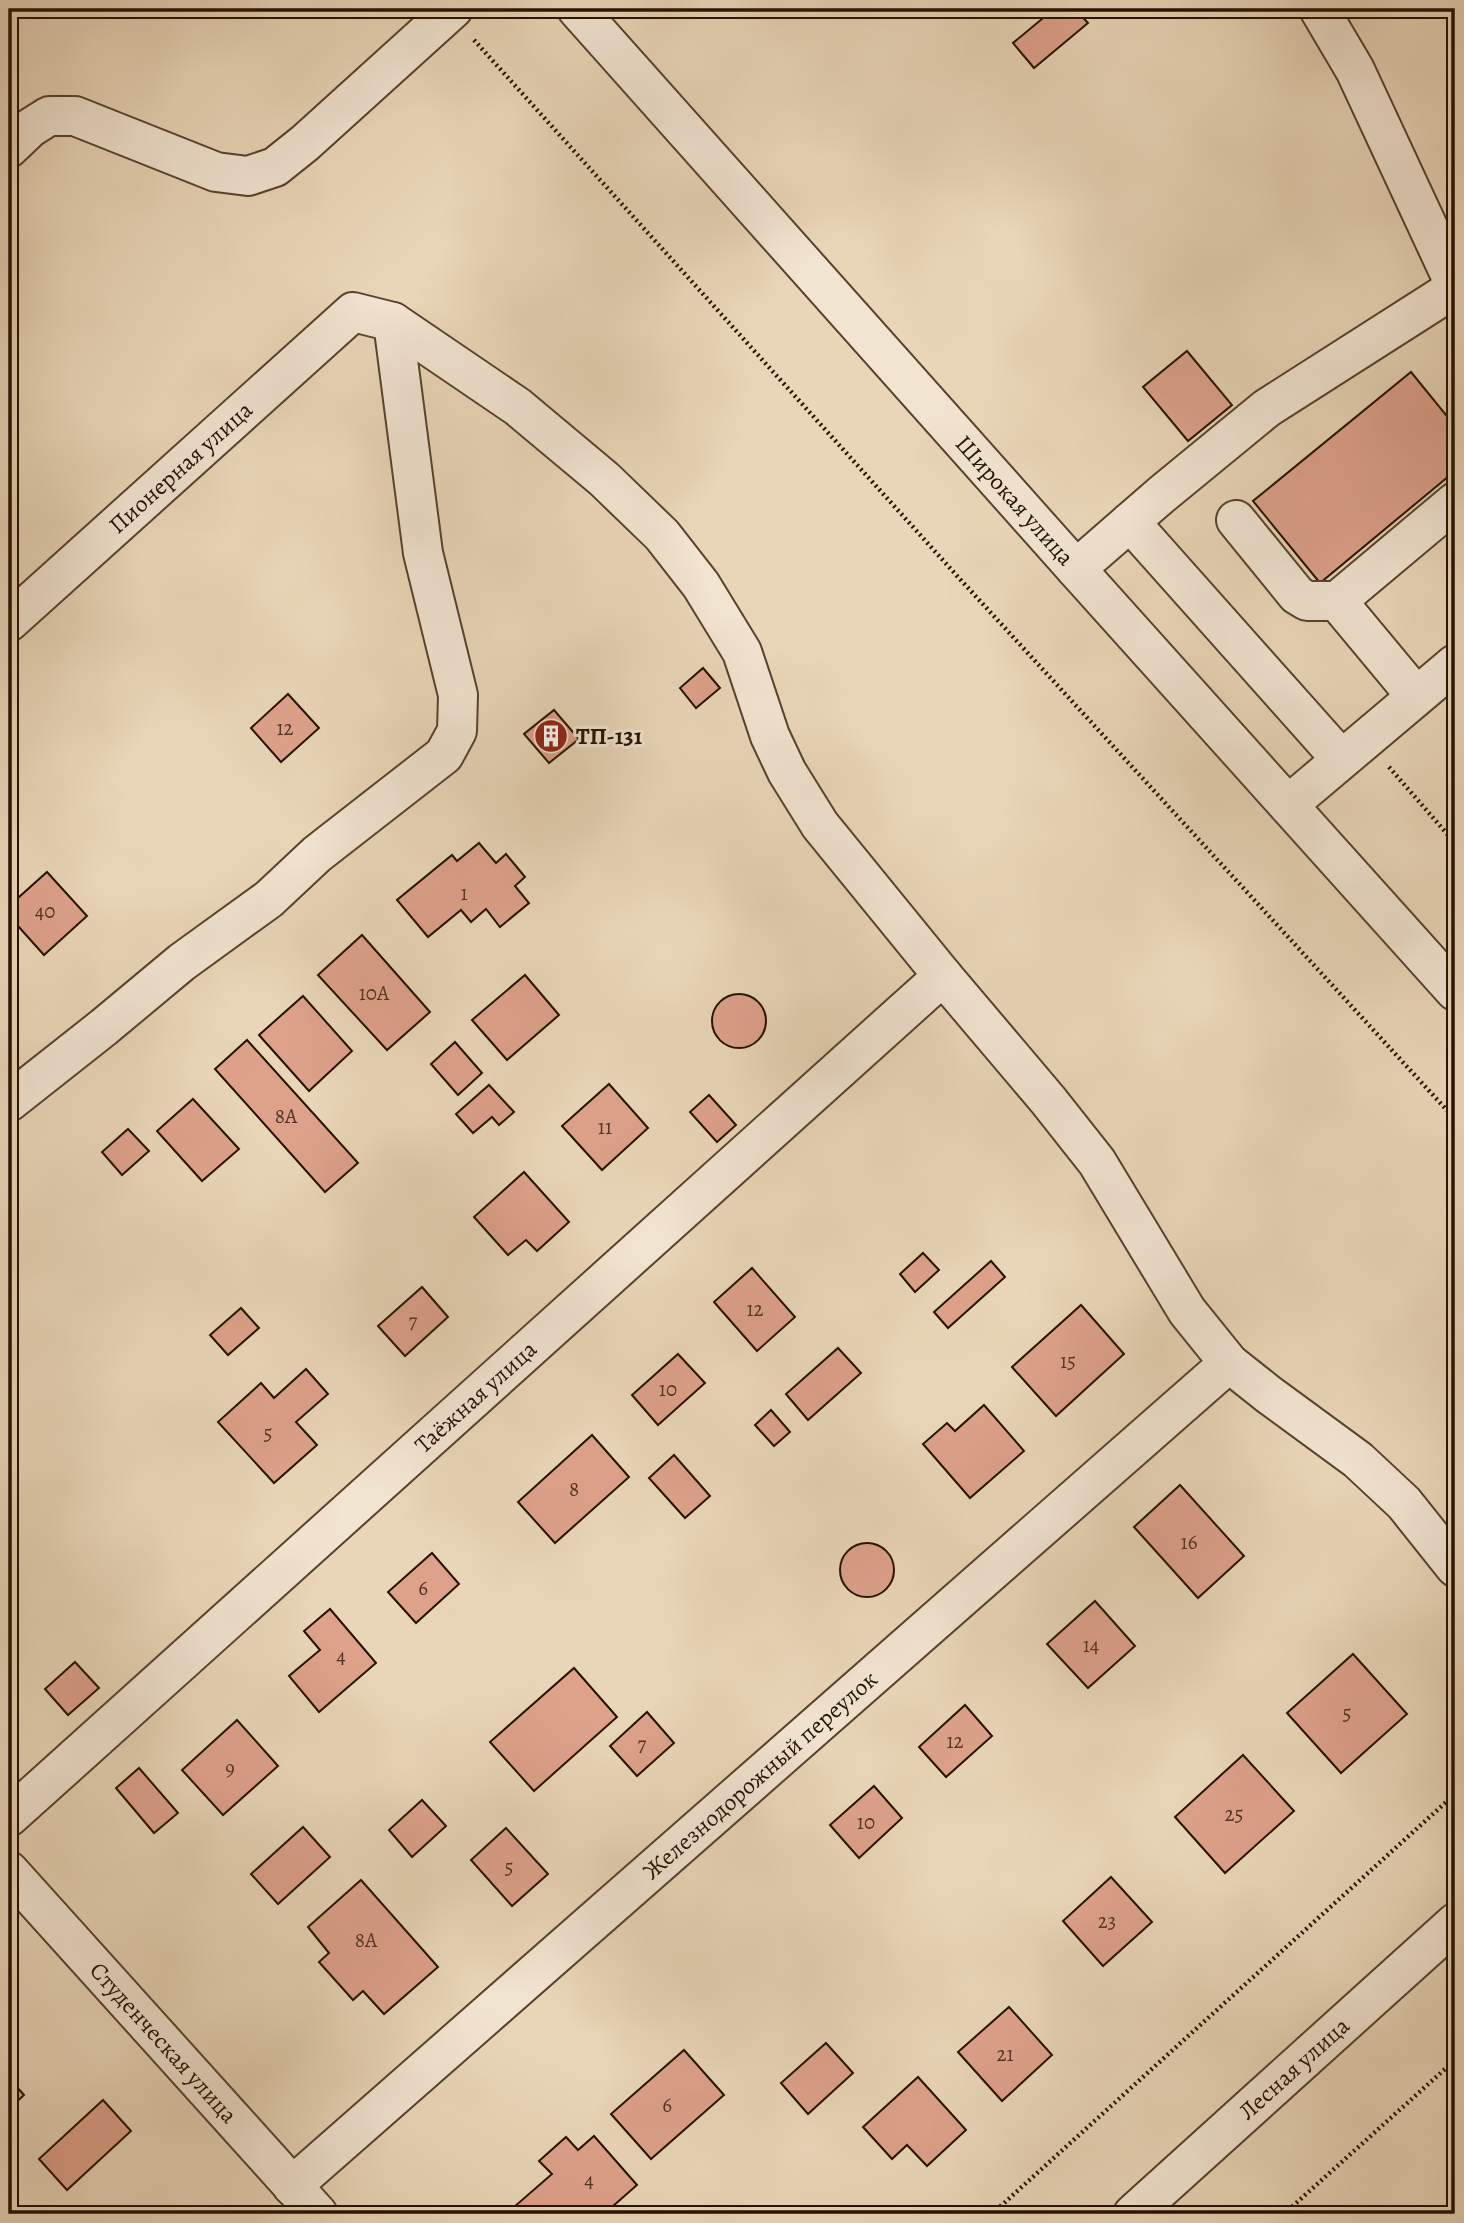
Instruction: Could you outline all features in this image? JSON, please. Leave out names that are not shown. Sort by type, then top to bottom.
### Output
[{"type":"street","name":"Широкая улица","points":[[577,9],[1455,991]]},
{"type":"street","points":[[1076,569],[1267,408],[1455,286],[1355,70],[1319,9]]},
{"type":"street","points":[[9,148],[30,128],[49,116],[75,116],[216,172],[248,176],[275,167],[305,143],[451,11]]},
{"type":"street","name":"Пионерная улица","points":[[9,622],[353,312],[393,322]]},
{"type":"street","points":[[393,322],[518,407],[604,479],[662,536],[701,585],[742,652],[770,736],[820,825],[1097,1162],[1187,1311],[1229,1363],[1358,1460],[1404,1503],[1455,1567]]},
{"type":"street","points":[[9,1102],[182,962],[269,899],[317,855],[444,755],[457,731],[458,695],[423,553],[393,322]]},
{"type":"street","points":[[1236,520],[1297,595],[1307,601],[1337,601],[1455,502]]},
{"type":"street","points":[[1130,522],[1341,759]]},
{"type":"street","points":[[1337,601],[1416,696]]},
{"type":"street","points":[[1288,805],[1455,664]]},
{"type":"street","name":"Таёжная улица","points":[[9,1817],[943,976]]},
{"type":"street","name":"Железнодорожный переулок","points":[[292,2186],[1229,1363]]},
{"type":"street","name":"Студенческая улица","points":[[9,1871],[318,2214]]},
{"type":"street","name":"Лесная улица","points":[[1133,2214],[1455,1923]]},
{"type":"path","points":[[451,11],[959,578],[1455,1119]]},
{"type":"path","points":[[992,2214],[1455,1794]]},
{"type":"path","points":[[1284,2214],[1455,2060]]},
{"type":"building","points":[[1054,9],[1075,9],[1088,23],[1034,68],[1013,43]]},
{"type":"building","points":[[1187,351],[1232,405],[1188,441],[1143,387]]},
{"type":"building","points":[[1411,372],[1455,426],[1455,471],[1320,583],[1253,501]]},
{"type":"building","points":[[703,668],[720,688],[696,708],[680,688]]},
{"type":"building","points":[[288,694],[319,728],[281,762],[251,728]]},
{"type":"building","name":"ТП-131","points":[[554,710],[579,739],[549,763],[524,734]]},
{"type":"building","points":[[479,843],[496,863],[506,854],[525,877],[515,886],[529,903],[500,927],[486,909],[471,922],[461,910],[428,937],[397,900],[452,855],[457,861]]},
{"type":"building","points":[[47,872],[87,916],[44,955],[9,916],[9,906]]},
{"type":"building","points":[[362,935],[430,1012],[387,1050],[318,975]]},
{"type":"building","points":[[525,975],[559,1015],[507,1060],[472,1020]]},
{"type":"building","points":[[739,994],[758,1002],[766,1021],[758,1040],[739,1048],[720,1040],[712,1021],[720,1002]]},
{"type":"building","points":[[303,996],[352,1051],[309,1091],[259,1035]]},
{"type":"building","points":[[247,1040],[358,1163],[325,1192],[215,1069]]},
{"type":"building","points":[[455,1042],[482,1073],[458,1095],[431,1064]]},
{"type":"building","points":[[609,1084],[648,1128],[602,1170],[562,1126]]},
{"type":"building","points":[[489,1085],[514,1112],[499,1125],[492,1117],[473,1133],[456,1114]]},
{"type":"building","points":[[709,1095],[736,1125],[717,1142],[690,1112]]},
{"type":"building","points":[[193,1099],[239,1149],[202,1181],[157,1131]]},
{"type":"building","points":[[128,1129],[149,1151],[122,1175],[102,1152]]},
{"type":"building","points":[[524,1172],[569,1222],[537,1251],[526,1240],[508,1255],[474,1217]]},
{"type":"building","points":[[923,1253],[939,1270],[915,1292],[900,1274]]},
{"type":"building","points":[[991,1261],[1005,1277],[948,1328],[934,1312]]},
{"type":"building","points":[[752,1268],[795,1317],[757,1351],[714,1302]]},
{"type":"building","points":[[422,1287],[448,1317],[405,1356],[378,1326]]},
{"type":"building","points":[[1081,1305],[1124,1354],[1056,1416],[1012,1367]]},
{"type":"building","points":[[241,1308],[259,1328],[228,1355],[210,1335]]},
{"type":"building","points":[[838,1348],[861,1373],[808,1420],[786,1394]]},
{"type":"building","points":[[678,1354],[705,1383],[658,1425],[632,1395]]},
{"type":"building","points":[[306,1369],[328,1394],[296,1422],[317,1445],[274,1483],[218,1422],[261,1383],[274,1398]]},
{"type":"building","points":[[984,1405],[1024,1451],[970,1498],[923,1444],[947,1423],[955,1431]]},
{"type":"building","points":[[771,1410],[790,1432],[774,1446],[755,1425]]},
{"type":"building","points":[[592,1435],[629,1477],[555,1543],[518,1502]]},
{"type":"building","points":[[674,1455],[710,1496],[685,1518],[649,1478]]},
{"type":"building","points":[[1180,1485],[1244,1556],[1198,1598],[1134,1527]]},
{"type":"building","points":[[867,1543],[886,1551],[894,1570],[886,1589],[867,1597],[848,1589],[840,1570],[848,1551]]},
{"type":"building","points":[[432,1553],[459,1584],[416,1623],[388,1592]]},
{"type":"building","points":[[1095,1601],[1135,1646],[1088,1688],[1047,1644]]},
{"type":"building","points":[[330,1609],[376,1663],[319,1712],[289,1676],[320,1650],[304,1631]]},
{"type":"building","points":[[1353,1654],[1407,1714],[1341,1773],[1287,1713]]},
{"type":"building","points":[[75,1662],[99,1688],[68,1715],[45,1689]]},
{"type":"building","points":[[574,1668],[617,1717],[534,1791],[490,1742]]},
{"type":"building","points":[[965,1705],[992,1736],[946,1777],[919,1747]]},
{"type":"building","points":[[647,1712],[674,1743],[637,1776],[610,1746]]},
{"type":"building","points":[[237,1720],[278,1766],[223,1815],[182,1770]]},
{"type":"building","points":[[1243,1755],[1294,1811],[1225,1873],[1175,1817]]},
{"type":"building","points":[[139,1768],[178,1813],[154,1833],[116,1788]]},
{"type":"building","points":[[874,1786],[902,1818],[859,1858],[830,1825]]},
{"type":"building","points":[[422,1800],[446,1826],[412,1857],[389,1830]]},
{"type":"building","points":[[303,1827],[330,1857],[278,1904],[251,1874]]},
{"type":"building","points":[[506,1828],[548,1874],[512,1906],[471,1860]]},
{"type":"building","points":[[1111,1877],[1152,1922],[1103,1966],[1063,1921]]},
{"type":"building","points":[[361,1880],[438,1967],[384,2014],[363,1991],[353,2000],[319,1962],[329,1953],[308,1927]]},
{"type":"building","points":[[1009,2007],[1052,2055],[1002,2101],[958,2052]]},
{"type":"building","points":[[826,2043],[853,2073],[808,2114],[781,2083]]},
{"type":"building","points":[[684,2050],[724,2095],[651,2159],[611,2114]]},
{"type":"building","points":[[918,2077],[966,2130],[927,2166],[907,2145],[892,2159],[863,2127]]},
{"type":"building","points":[[9,2078],[24,2095],[9,2109]]},
{"type":"building","points":[[103,2100],[131,2131],[67,2190],[39,2159]]},
{"type":"building","points":[[594,2136],[637,2185],[604,2214],[506,2214],[552,2174],[539,2161],[566,2137],[578,2150]]},
{"type":"place","name":"ТП-131","points":[[551,736]]}]
